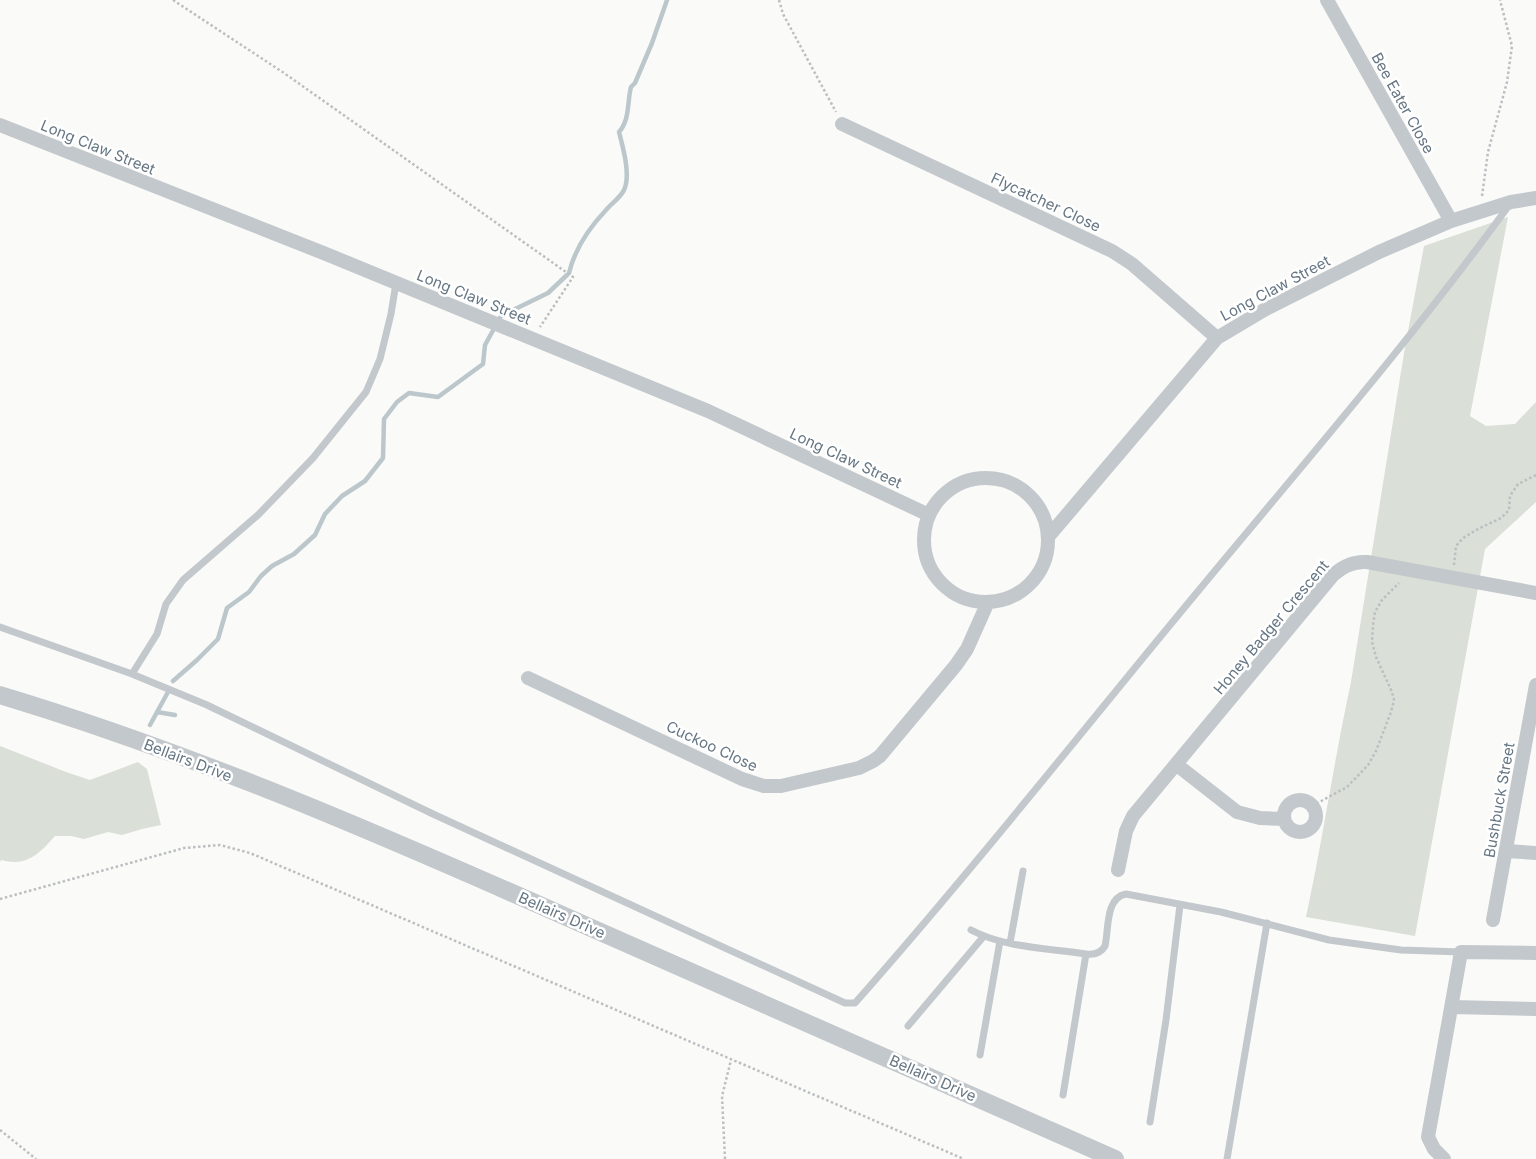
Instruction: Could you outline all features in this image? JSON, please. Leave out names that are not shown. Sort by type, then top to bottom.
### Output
[{"type":"street","name":"Bee Eater Close","points":[[1327,0],[1451,221]]},
{"type":"street","name":"Flycatcher Close","points":[[842,124],[1112,251],[1132,264],[1217,338]]},
{"type":"street","name":"Long Claw Street","points":[[0,125],[396,283],[478,318],[527,336],[708,412],[929,515]]},
{"type":"street","name":"Long Claw Street","points":[[1048,537],[1217,338],[1264,310],[1379,252],[1451,221],[1480,211],[1511,202],[1536,198]]},
{"type":"street","points":[[976,478],[997,479],[1017,486],[1033,499],[1044,517],[1048,537],[1047,554],[1042,569],[1032,582],[1019,593],[1004,600],[988,602],[968,599],[949,590],[934,575],[926,556],[924,535],[929,515],[940,498],[956,485],[976,478]]},
{"type":"street","name":"Honey Badger Crescent","points":[[1118,870],[1126,831],[1138,811],[1336,572],[1349,564],[1361,562],[1536,594]]},
{"type":"street","name":"Cuckoo Close","points":[[528,678],[742,779],[764,786],[781,786],[859,768],[880,756],[967,650],[988,602]]},
{"type":"street","name":"Bushbuck Street","points":[[1494,920],[1536,685]]},
{"type":"street","name":"Bellairs Drive","points":[[0,695],[180,756],[330,814],[1115,1159]]},
{"type":"street","points":[[1177,765],[1237,812],[1260,818],[1284,819]]},
{"type":"street","points":[[1304,800],[1312,806],[1317,816],[1314,826],[1310,830],[1299,833],[1289,828],[1284,819],[1286,809],[1293,802],[1304,800]]},
{"type":"street","points":[[1507,850],[1536,853]]},
{"type":"street","points":[[1444,1159],[1434,1149],[1428,1137],[1461,952],[1536,953]]},
{"type":"street","points":[[1452,1007],[1536,1009]]},
{"type":"lane","points":[[0,627],[132,674],[207,705],[433,814],[845,1003],[856,1004],[1371,383],[1469,260],[1511,202]]},
{"type":"lane","points":[[132,674],[157,634],[166,604],[183,580],[258,516],[313,458],[366,392],[380,359],[396,283]]},
{"type":"lane","points":[[1010,943],[1024,871]]},
{"type":"lane","points":[[971,930],[984,936],[1010,943],[1086,954],[1097,953],[1103,949],[1112,903],[1119,896],[1126,894],[1267,923],[1338,941],[1401,950],[1461,952]]},
{"type":"lane","points":[[1150,1122],[1166,1020],[1180,905]]},
{"type":"lane","points":[[1227,1159],[1267,923]]},
{"type":"lane","points":[[908,1026],[984,936]]},
{"type":"lane","points":[[980,1055],[1000,941]]},
{"type":"lane","points":[[1063,1095],[1086,954]]},
{"type":"path","points":[[174,0],[284,73],[573,277],[527,336]]},
{"type":"path","points":[[779,0],[783,14],[828,94],[842,124]]},
{"type":"path","points":[[1480,211],[1488,152],[1508,82],[1512,46],[1500,0]]},
{"type":"path","points":[[1454,579],[1454,554],[1456,546],[1463,538],[1478,528],[1501,518],[1509,510],[1510,496],[1518,484],[1536,474]]},
{"type":"path","points":[[1312,806],[1347,787],[1352,782],[1372,758],[1385,728],[1394,700],[1372,642],[1373,625],[1375,612],[1382,600],[1398,585],[1402,569]]},
{"type":"path","points":[[0,899],[184,848],[220,845],[250,853],[964,1159]]},
{"type":"path","points":[[725,1159],[722,1096],[731,1060]]},
{"type":"path","points":[[0,1130],[36,1159]]},
{"type":"shaded area","points":[[1508,217],[1470,416],[1486,426],[1515,424],[1536,402],[1536,502],[1485,549],[1415,936],[1306,917],[1351,682],[1405,347],[1424,246]]},
{"type":"shaded area","points":[[0,746],[90,780],[138,762],[147,769],[161,825],[122,835],[108,832],[84,839],[71,836],[55,836],[32,857],[18,862],[1,860],[0,862]]},
{"type":"waterway","points":[[569,273],[575,255],[588,231],[624,190],[627,169],[619,132],[627,116],[631,87],[635,83],[652,43],[667,0]]},
{"type":"waterway","points":[[173,681],[218,639],[227,608],[249,592],[261,576],[272,566],[294,554],[315,535],[325,514],[342,496],[365,481],[383,458],[384,419],[397,402],[409,393],[438,397],[483,364],[485,345],[501,316],[548,293],[567,275]]},
{"type":"waterway","points":[[150,725],[168,692]]},
{"type":"waterway","points":[[157,712],[175,715]]}]
